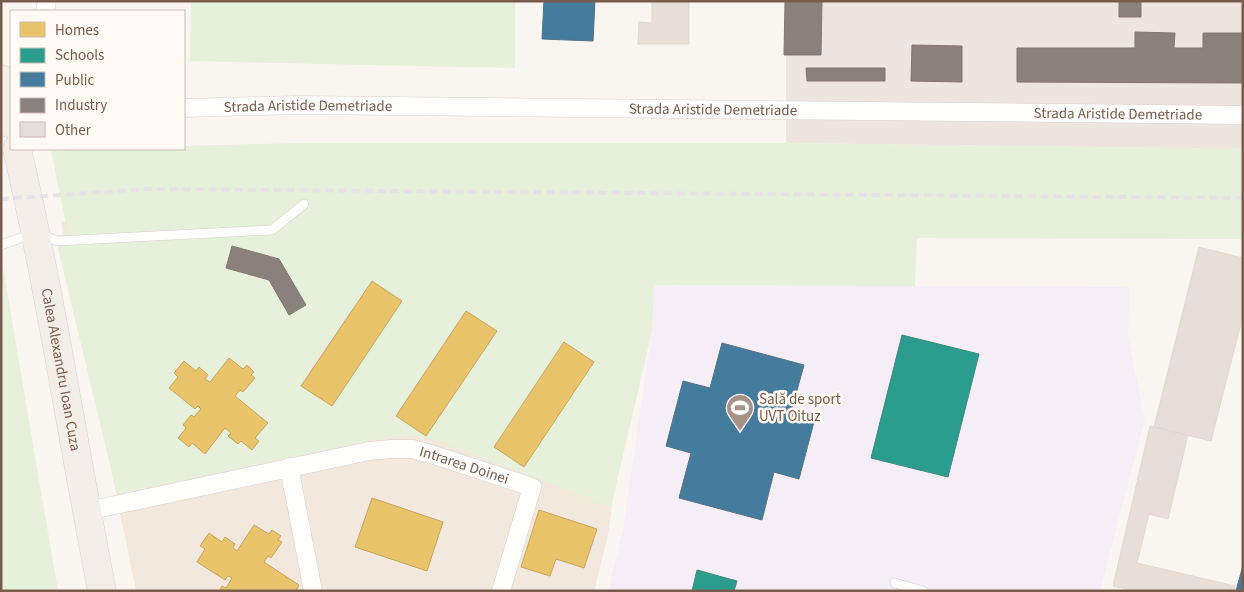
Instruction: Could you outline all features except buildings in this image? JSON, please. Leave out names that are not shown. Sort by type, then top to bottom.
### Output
[{"type":"main road","points":[[1,79],[8,121]]},
{"type":"main road","name":"Calea Alexandru Ioan Cuza","points":[[17,150],[37,232],[102,591]]},
{"type":"street","name":"Strada Aristide Demetriade","points":[[185,108],[298,105],[1243,114]]},
{"type":"street","name":"Intrarea Doinei","points":[[87,511],[369,451],[413,450],[532,487],[501,591]]},
{"type":"street","points":[[289,467],[313,591]]},
{"type":"lane","points":[[1,245],[37,232],[57,241],[272,230],[304,204]]},
{"type":"lane","points":[[895,583],[923,591]]},
{"type":"shaded area","points":[[786,1],[1243,1],[1243,149],[786,143]]},
{"type":"shaded area","points":[[213,209],[649,239],[608,535],[594,591],[136,591],[61,222]]},
{"type":"shaded area","points":[[654,285],[1129,287],[1128,338],[1145,419],[1100,591],[608,591],[623,529],[652,331]]},
{"type":"green space","points":[[191,1],[515,1],[515,68],[190,61]]},
{"type":"green space","points":[[298,143],[786,143],[1243,149],[1243,239],[917,238],[915,286],[654,285],[652,331],[611,507],[443,442],[421,437],[399,436],[117,494],[55,236],[68,234],[51,151],[185,150],[185,146]]},
{"type":"green space","points":[[1,256],[58,591],[1,591]]},
{"type":"railway","points":[[1,199],[149,189],[1243,198]]},
{"type":"place","name":"Sală de sport UVT Oituz","points":[[740,432]]}]
